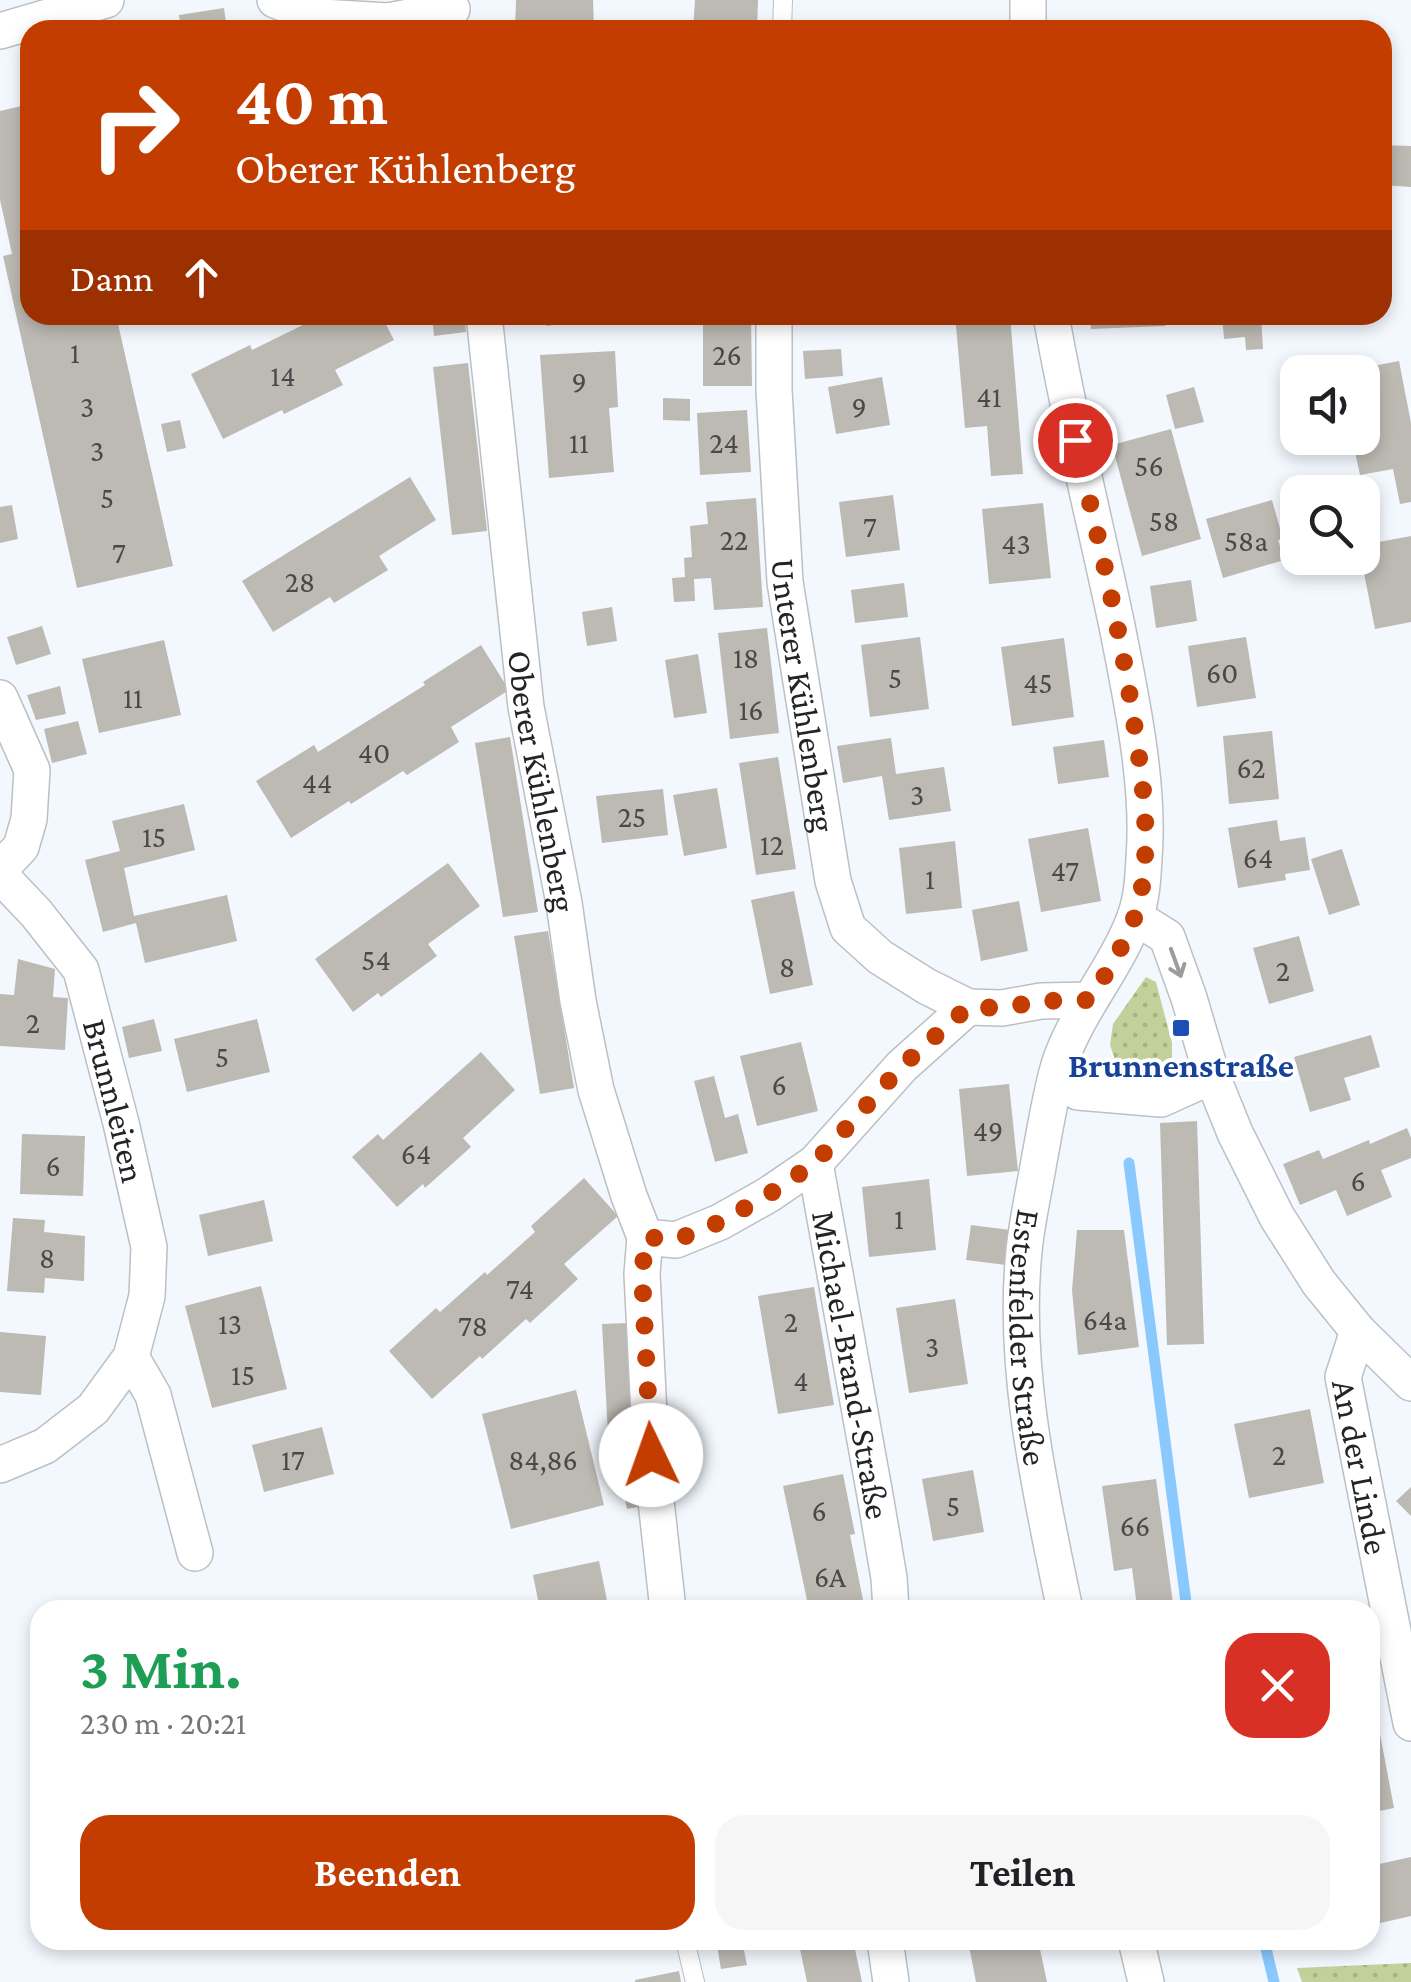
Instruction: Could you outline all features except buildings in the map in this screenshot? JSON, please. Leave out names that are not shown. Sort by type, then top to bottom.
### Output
[{"type":"street","points":[[25,20],[56,6],[106,0]]},
{"type":"street","points":[[275,0],[320,17],[371,20]]},
{"type":"street","points":[[396,20],[454,13]]},
{"type":"street","name":"Oberer Kühlenberg","points":[[485,325],[526,707],[596,1090],[646,1237],[642,1274],[651,1455],[667,1600]]},
{"type":"street","name":"Unterer Kühlenberg","points":[[774,325],[785,582],[833,880],[848,928],[880,958],[968,1007]]},
{"type":"street","name":"Estenfelder Straße","points":[[1053,325],[1067,409],[1127,675],[1142,771],[1145,852],[1135,917],[1059,1066],[1024,1252],[1022,1343],[1031,1436],[1062,1600]]},
{"type":"street","points":[[0,698],[32,770],[29,819],[21,847],[0,872]]},
{"type":"street","name":"Brunnleiten","points":[[0,872],[81,970],[122,1123],[148,1247],[147,1296],[131,1357],[93,1408],[45,1446],[0,1464]]},
{"type":"street","points":[[1135,917],[1167,937],[1212,1076],[1277,1218],[1319,1283],[1358,1331],[1411,1383]]},
{"type":"street","points":[[968,1007],[1090,1000]]},
{"type":"street","name":"Michael-Brand-Straße","points":[[890,1600],[815,1163],[902,1066],[968,1007]]},
{"type":"street","points":[[1059,1066],[1078,1092],[1161,1099],[1212,1076]]},
{"type":"street","points":[[646,1237],[676,1240],[720,1222],[815,1163]]},
{"type":"street","name":"An der Linde","points":[[1358,1331],[1344,1377],[1411,1722]]},
{"type":"street","points":[[131,1357],[153,1396],[195,1553]]},
{"type":"street","points":[[885,1950],[890,1982]]},
{"type":"street","points":[[1138,1950],[1146,1982]]},
{"type":"lane","points":[[687,1950],[695,1982]]},
{"type":"green space","points":[[1146,977],[1156,982],[1172,1043],[1172,1062],[1158,1072],[1140,1075],[1118,1068],[1110,1045],[1113,1024]]},
{"type":"green space","points":[[1411,1963],[1411,1982],[1302,1982],[1297,1968]]},
{"type":"waterway","points":[[1129,1163],[1186,1600]]},
{"type":"waterway","points":[[1266,1950],[1274,1982]]},
{"type":"place","name":"Brunnenstraße","points":[[1181,1028]]},
{"type":"route","points":[[651,1455],[642,1274],[646,1237],[676,1240],[720,1222],[815,1163],[902,1066],[968,1007],[1090,1000],[1135,917],[1145,852],[1142,771],[1127,675],[1075,440]]}]
